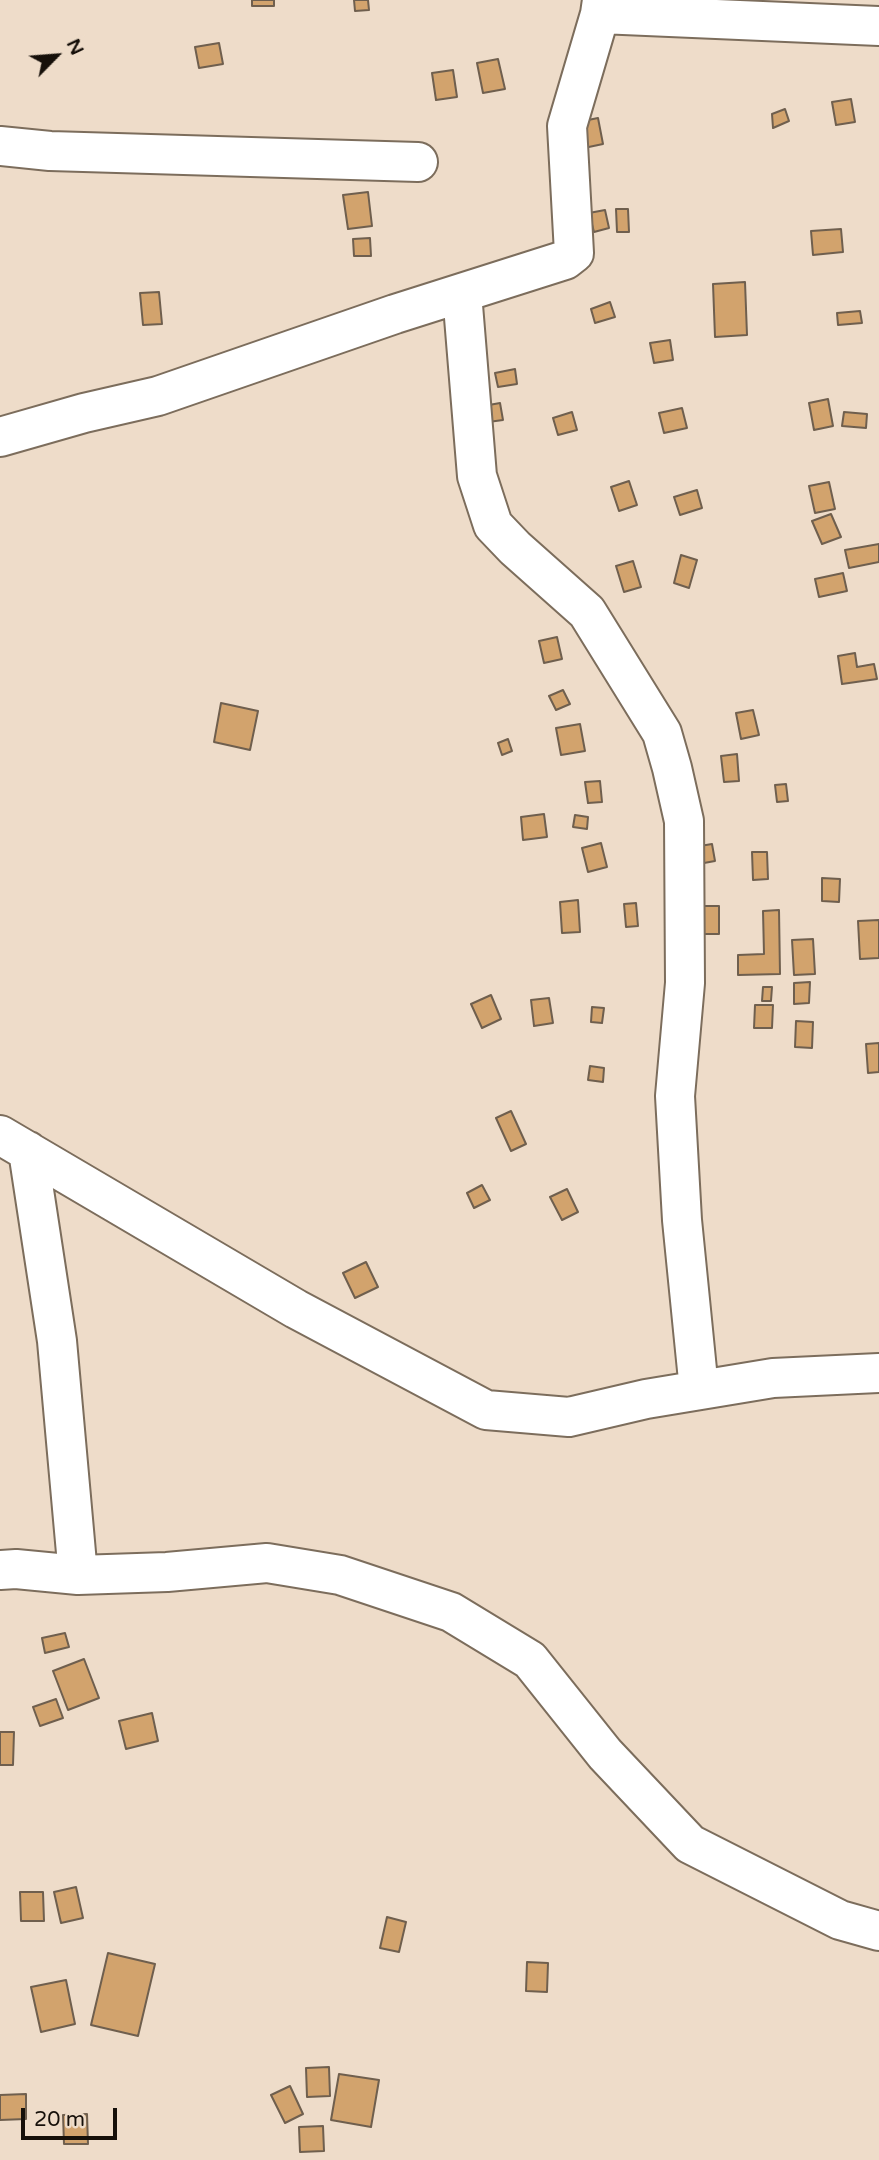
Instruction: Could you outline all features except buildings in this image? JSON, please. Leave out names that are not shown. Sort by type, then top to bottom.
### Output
[{"type":"street","points":[[0,437],[84,413],[158,396],[565,260],[574,253],[567,126],[601,7],[879,26]]},
{"type":"street","points":[[0,146],[50,151],[418,162]]},
{"type":"street","points":[[461,293],[477,476],[494,525],[515,548],[587,612],[662,733],[673,768],[684,821],[685,983],[675,1096],[682,1220],[699,1390]]},
{"type":"street","points":[[14,1143],[296,1309],[486,1410],[569,1417],[646,1399],[773,1378],[879,1373]]},
{"type":"street","points":[[14,1143],[57,1341],[78,1575]]},
{"type":"street","points":[[0,1570],[78,1575],[167,1572],[267,1563],[340,1575],[451,1612],[530,1660],[605,1754],[690,1844],[840,1920],[879,1931]]}]
